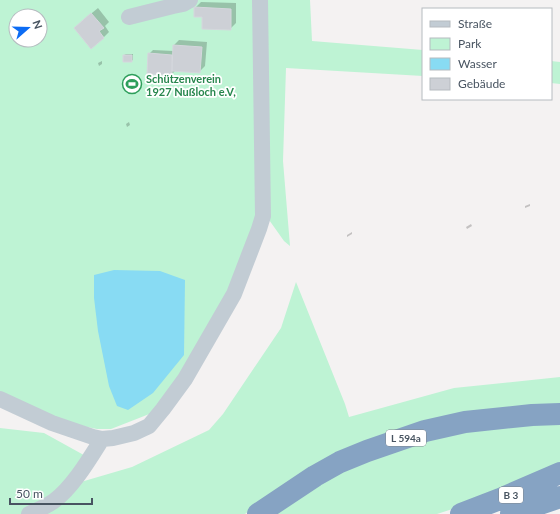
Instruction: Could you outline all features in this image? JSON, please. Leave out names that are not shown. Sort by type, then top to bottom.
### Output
[{"type":"highway","name":"L 594a","points":[[263,510],[314,476],[340,462],[367,451],[425,432],[465,422],[532,415],[560,414]]},
{"type":"highway","name":"B 3","points":[[461,514],[560,474]]},
{"type":"highway","name":"B 3","points":[[511,514],[560,498]]},
{"type":"highway","points":[[544,514],[560,507]]},
{"type":"lane","points":[[129,17],[183,4],[190,0]]},
{"type":"lane","points":[[0,399],[52,423],[93,437],[102,439],[113,438],[134,433],[149,426],[185,379],[234,294],[263,216],[260,0]]},
{"type":"lane","points":[[29,514],[54,501],[64,493],[89,460],[102,439]]},
{"type":"green space","points":[[0,0],[310,0],[312,41],[422,50],[422,76],[286,68],[283,161],[290,246],[284,241],[267,217],[232,292],[157,411],[111,429],[97,429],[67,423],[0,398]]},
{"type":"green space","points":[[552,61],[560,62],[560,84],[552,83]]},
{"type":"green space","points":[[296,282],[349,417],[454,388],[560,377],[560,406],[491,410],[266,499],[245,514],[0,514],[0,428],[44,433],[91,459],[74,484],[132,467],[209,430],[223,414],[281,328]]},
{"type":"green space","points":[[560,421],[560,466],[499,492],[453,509],[437,514],[275,514],[328,474],[459,429]]},
{"type":"water","points":[[114,270],[160,271],[185,280],[184,355],[153,393],[128,410],[117,406],[109,386],[98,331],[94,298],[94,275]]},
{"type":"building","points":[[194,7],[231,9],[231,30],[202,29],[202,17],[194,17]]},
{"type":"building","points":[[91,13],[104,28],[99,31],[104,38],[91,49],[74,28]]},
{"type":"building","points":[[173,45],[202,47],[200,73],[172,71]]},
{"type":"building","points":[[148,53],[172,55],[172,75],[147,74]]},
{"type":"building","points":[[123,55],[132,55],[132,62],[123,62]]},
{"type":"place","name":"Schützenverein 1927 Nußloch e.V,","points":[[132,84]]}]
